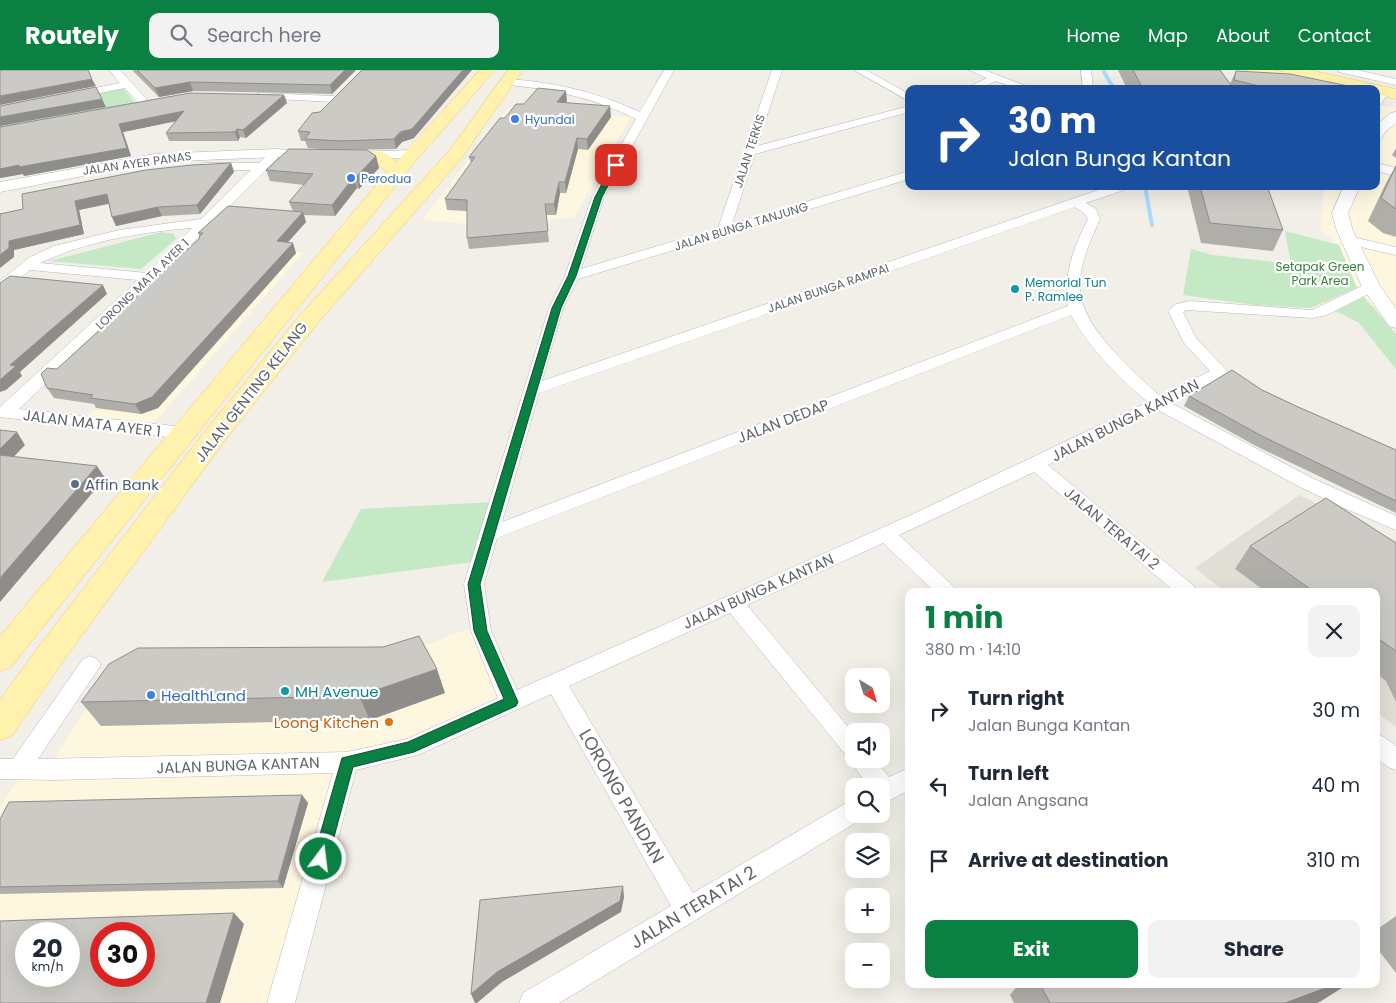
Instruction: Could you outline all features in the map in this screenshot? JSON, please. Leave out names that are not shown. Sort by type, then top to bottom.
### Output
[{"type":"main road","name":"JALAN GENTING KELANG","points":[[0,658],[411,156],[488,70]]},
{"type":"main road","points":[[1254,70],[1317,85]]},
{"type":"main road","points":[[1289,70],[1346,85]]},
{"type":"main road","name":"JALAN GENTING KELANG","points":[[0,726],[214,437],[308,320],[455,155],[511,76]]},
{"type":"main road","points":[[376,156],[384,159],[411,156],[440,142],[493,83],[511,76]]},
{"type":"main road","points":[[1380,94],[1396,103]]},
{"type":"street","points":[[114,70],[145,104]]},
{"type":"street","points":[[511,702],[480,631],[474,584],[556,308],[572,276],[598,197],[668,70]]},
{"type":"street","name":"JALAN TERKIS","points":[[722,232],[776,70]]},
{"type":"street","points":[[859,70],[905,96]]},
{"type":"street","points":[[974,70],[1017,85]]},
{"type":"street","points":[[1086,70],[1088,85]]},
{"type":"street","points":[[1343,70],[1396,82]]},
{"type":"street","points":[[511,76],[600,98],[641,117]]},
{"type":"street","points":[[978,85],[995,78]]},
{"type":"street","points":[[66,97],[127,85]]},
{"type":"street","points":[[246,96],[337,97],[323,112]]},
{"type":"street","points":[[749,152],[905,110]]},
{"type":"street","points":[[1380,126],[1396,116]]},
{"type":"street","name":"JALAN AYER PANAS","points":[[0,187],[156,158],[194,155],[276,153],[292,156],[385,151],[411,156]]},
{"type":"street","name":"LORONG MATA AYER 1","points":[[3,412],[150,277],[276,153]]},
{"type":"street","name":"JALAN AYER PANAS","points":[[336,153],[411,156]]},
{"type":"street","points":[[169,169],[216,165],[262,167]]},
{"type":"street","points":[[1380,168],[1396,172]]},
{"type":"street","name":"JALAN BUNGA TANJUNG","points":[[572,276],[905,176]]},
{"type":"street","name":"JALAN BUNGA RAMPAI","points":[[532,390],[1111,190]]},
{"type":"street","points":[[1350,190],[1340,213],[1345,231],[1352,241],[1371,287],[1396,322]]},
{"type":"street","points":[[1076,202],[1091,212],[1094,219],[1078,254],[1073,282],[1076,308],[1091,334],[1123,369],[1159,403],[1292,475],[1396,523]]},
{"type":"street","points":[[0,288],[35,260],[59,249],[119,234],[205,223]]},
{"type":"street","points":[[1352,241],[1396,251]]},
{"type":"street","points":[[27,266],[150,277]]},
{"type":"street","name":"JALAN BUNGA KANTAN","points":[[9,769],[54,770],[347,762],[410,748],[886,534],[1036,464],[1220,372],[1189,340],[1175,311],[1181,307],[1190,305],[1312,314],[1322,312],[1371,287]]},
{"type":"street","name":"JALAN DEDAP","points":[[489,534],[1076,308]]},
{"type":"street","name":"JALAN MATA AYER 1","points":[[3,412],[184,433]]},
{"type":"street","name":"JALAN TERATAI 2","points":[[1036,464],[1183,588]]},
{"type":"street","points":[[886,534],[943,588]]},
{"type":"street","points":[[733,602],[845,740]]},
{"type":"street","points":[[9,769],[90,666]]},
{"type":"street","name":"LORONG PANDAN","points":[[556,683],[688,910]]},
{"type":"street","points":[[1380,747],[1396,760]]},
{"type":"street","points":[[281,1003],[347,762]]},
{"type":"street","points":[[890,789],[905,780]]},
{"type":"street","name":"JALAN TERATAI 2","points":[[533,1003],[845,816]]},
{"type":"shaded area","points":[[1380,106],[1396,108],[1396,327],[1357,288],[1339,245],[1321,229],[1324,190],[1380,190]]},
{"type":"shaded area","points":[[509,107],[631,117],[574,217],[491,226],[422,220]]},
{"type":"shaded area","points":[[250,248],[304,252],[153,424],[88,417]]},
{"type":"shaded area","points":[[1299,495],[1396,541],[1396,727],[1380,715],[1380,588],[1220,588],[1195,568]]},
{"type":"shaded area","name":"MH Avenue","points":[[470,628],[499,700],[408,741],[352,752],[53,761],[110,670],[397,656]]},
{"type":"shaded area","points":[[334,771],[270,1003],[0,1003],[0,807],[20,778]]},
{"type":"green space","points":[[123,88],[135,103],[0,128],[0,112]]},
{"type":"green space","name":"Setapak Green Park Area","points":[[1285,231],[1339,245],[1357,288],[1310,308],[1255,305],[1183,295],[1191,249],[1213,255],[1291,264]]},
{"type":"green space","points":[[162,232],[174,234],[176,239],[141,269],[49,261]]},
{"type":"green space","points":[[1364,297],[1396,334],[1396,369],[1359,323],[1336,311]]},
{"type":"green space","points":[[493,502],[472,562],[322,582],[361,509]]},
{"type":"building","points":[[0,70],[88,70],[92,79],[0,96]]},
{"type":"building","points":[[137,70],[345,70],[330,85],[190,82],[155,88]]},
{"type":"building","points":[[362,70],[463,70],[412,129],[400,132],[394,139],[341,141],[305,139],[310,132],[298,131],[312,113],[320,112]]},
{"type":"building","points":[[1133,70],[1220,70],[1231,85],[1141,85]]},
{"type":"building","points":[[1236,71],[1290,74],[1344,85],[1255,85],[1234,80]]},
{"type":"building","points":[[96,87],[102,99],[0,117],[0,106]]},
{"type":"building","points":[[538,88],[566,91],[557,102],[610,106],[587,139],[577,138],[565,182],[559,182],[554,204],[545,204],[548,231],[467,238],[467,200],[445,199],[475,157],[469,157],[500,118],[505,118],[516,104],[524,104]]},
{"type":"building","points":[[190,93],[284,95],[243,130],[237,129],[235,132],[166,133],[184,111],[119,124],[127,148],[0,169],[0,127]]},
{"type":"building","points":[[289,149],[367,150],[376,156],[354,177],[332,205],[289,202],[313,174],[266,170]]},
{"type":"building","points":[[231,163],[197,205],[158,207],[112,217],[107,194],[75,201],[80,225],[9,241],[9,248],[0,255],[0,214],[23,209],[22,194],[146,170]]},
{"type":"building","points":[[1396,166],[1396,209],[1381,198]]},
{"type":"building","points":[[1201,190],[1268,190],[1283,230],[1210,223]]},
{"type":"building","points":[[228,206],[303,212],[277,241],[293,243],[152,397],[135,404],[90,398],[93,395],[47,388],[41,374],[47,368],[57,369],[200,238],[203,233],[198,233]]},
{"type":"building","points":[[10,276],[103,285],[10,365],[16,366],[0,380],[0,283]]},
{"type":"building","points":[[1232,370],[1262,390],[1396,450],[1396,501],[1262,436],[1189,396]]},
{"type":"building","points":[[0,430],[17,432],[0,449]]},
{"type":"building","points":[[0,455],[97,466],[0,578]]},
{"type":"building","points":[[1326,498],[1396,543],[1396,651],[1380,640],[1380,588],[1309,588],[1250,546]]},
{"type":"building","points":[[419,636],[437,669],[359,696],[81,702],[109,664],[138,648],[383,647]]},
{"type":"building","points":[[302,795],[278,881],[0,887],[0,819],[9,802]]},
{"type":"building","points":[[623,886],[620,901],[497,972],[471,994],[480,900]]},
{"type":"building","points":[[234,913],[206,1003],[0,1003],[0,921]]},
{"type":"building","points":[[1042,988],[1325,988],[1285,1003],[1050,1003]]},
{"type":"waterway","points":[[1104,72],[1112,85]]},
{"type":"waterway","points":[[1146,190],[1152,225]]},
{"type":"place","name":"Hyundai","points":[[515,119]]},
{"type":"place","name":"Perodua","points":[[351,178]]},
{"type":"place","name":"Memorial Tun P. Ramlee","points":[[1015,289]]},
{"type":"place","name":"Affin Bank","points":[[75,484]]},
{"type":"place","name":"MH Avenue","points":[[285,691]]},
{"type":"place","name":"HealthLand","points":[[151,695]]},
{"type":"place","name":"Loong Kitchen","points":[[389,722]]},
{"type":"route","points":[[321,859],[347,762],[410,748],[511,702],[480,631],[474,584],[556,308],[572,276],[598,197],[616,165]]}]
